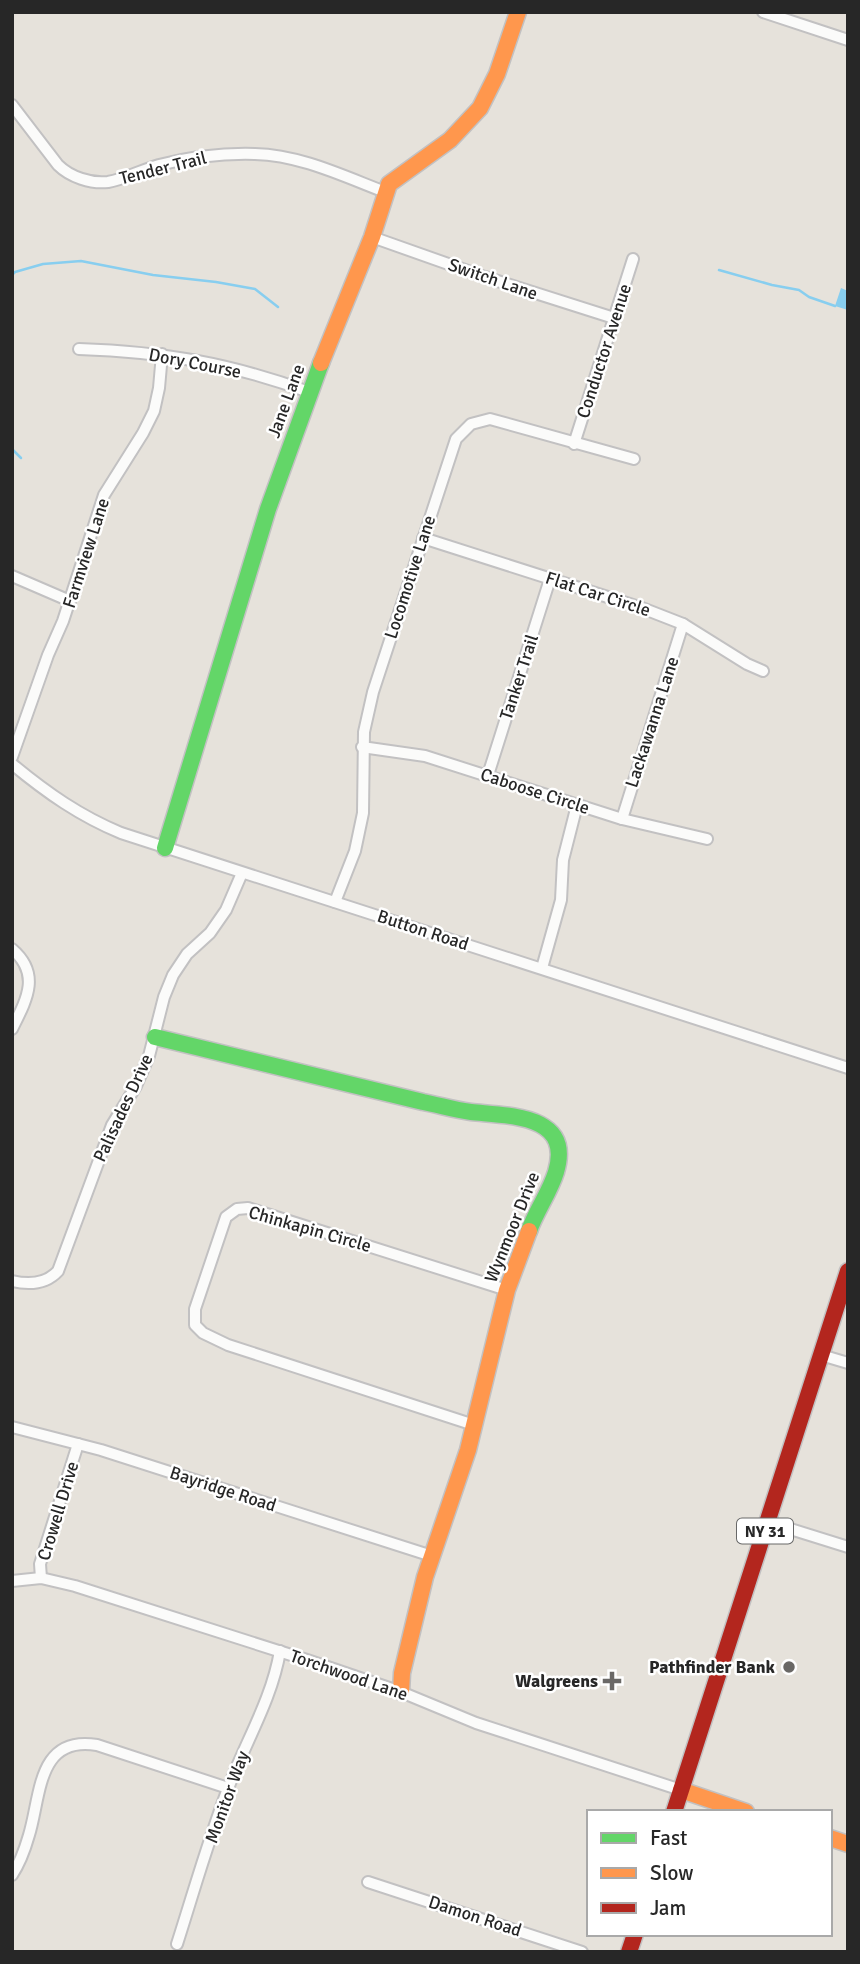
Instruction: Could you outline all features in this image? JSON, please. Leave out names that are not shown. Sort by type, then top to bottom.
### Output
[{"type":"street","points":[[385,192],[389,184],[453,138],[480,108],[497,75],[518,12]]},
{"type":"street","points":[[763,12],[848,40]]},
{"type":"street","name":"Tender Trail","points":[[12,105],[58,165],[82,179],[108,181],[189,158],[259,154],[303,162],[385,192]]},
{"type":"street","name":"Jane Lane","points":[[164,848],[268,509],[309,392],[372,237],[385,192]]},
{"type":"street","name":"Switch Lane","points":[[372,237],[614,318]]},
{"type":"street","name":"Conductor Avenue","points":[[574,444],[633,259]]},
{"type":"street","name":"Dory Course","points":[[79,349],[162,354],[226,365],[309,392]]},
{"type":"street","name":"Farmview Lane","points":[[12,757],[104,495],[154,411],[162,354]]},
{"type":"street","name":"Locomotive Lane","points":[[335,902],[355,850],[363,813],[363,732],[373,692],[457,439],[471,424],[490,419],[634,459]]},
{"type":"street","name":"Flat Car Circle","points":[[423,538],[683,624],[763,671]]},
{"type":"street","points":[[12,576],[69,601]]},
{"type":"street","name":"Tanker Trail","points":[[488,775],[550,579]]},
{"type":"street","name":"Lackawanna Lane","points":[[622,819],[683,624]]},
{"type":"street","name":"Caboose Circle","points":[[362,747],[425,756],[622,819],[707,839]]},
{"type":"street","name":"Button Road","points":[[12,764],[75,812],[121,833],[848,1068]]},
{"type":"street","points":[[542,968],[561,900],[563,860],[577,805]]},
{"type":"street","name":"Palisades Drive","points":[[12,1281],[37,1283],[53,1277],[58,1271],[105,1141],[136,1086],[155,1037],[164,997],[173,975],[187,954],[210,933],[226,910],[242,873]]},
{"type":"street","points":[[12,949],[29,970],[24,1007],[12,1029]]},
{"type":"street","name":"Wynmoor Drive","points":[[155,1037],[422,1102],[465,1111],[521,1117],[544,1125],[558,1144],[556,1172],[535,1214],[507,1290],[474,1425],[432,1556],[402,1673],[401,1692]]},
{"type":"street","name":"Chinkapin Circle","points":[[474,1425],[228,1345],[203,1333],[195,1325],[195,1309],[226,1217],[237,1209],[248,1208],[507,1290]]},
{"type":"street","name":"NY 31","points":[[675,1810],[848,1271]]},
{"type":"street","points":[[821,1355],[848,1363]]},
{"type":"street","name":"Bayridge Road","points":[[12,1427],[102,1450],[432,1556]]},
{"type":"street","name":"Crowell Drive","points":[[41,1578],[40,1564],[78,1444]]},
{"type":"street","points":[[768,1522],[848,1547]]},
{"type":"street","name":"Torchwood Lane","points":[[12,1581],[41,1578],[75,1586],[401,1692],[476,1723],[681,1790]]},
{"type":"street","name":"Monitor Way","points":[[177,1944],[228,1788],[260,1716],[277,1666],[279,1651]]},
{"type":"street","points":[[12,1875],[20,1863],[30,1835],[40,1784],[47,1765],[60,1750],[76,1744],[97,1745],[228,1788]]},
{"type":"street","points":[[681,1790],[740,1810]]},
{"type":"street","name":"Damon Road","points":[[368,1882],[582,1952]]},
{"type":"water","points":[[841,288],[848,291],[848,310],[835,306]]},
{"type":"waterway","points":[[12,275],[43,264],[81,261],[153,275],[255,289],[278,307]]},
{"type":"waterway","points":[[719,270],[799,290],[809,297],[835,306]]},
{"type":"waterway","points":[[12,449],[21,458]]},
{"type":"traffic: fast","points":[[165,848],[268,509],[321,363]]},
{"type":"traffic: fast","points":[[155,1037],[453,1109],[519,1117],[534,1122],[547,1129],[555,1139],[559,1153],[556,1172],[529,1231]]},
{"type":"traffic: slow","points":[[321,363],[372,237],[389,184],[450,140],[480,108],[497,74],[518,12]]},
{"type":"traffic: slow","points":[[401,1692],[402,1673],[425,1577],[468,1450],[507,1290],[529,1231]]},
{"type":"traffic: slow","points":[[681,1790],[740,1810]]},
{"type":"traffic: slow","points":[[832,1839],[848,1844]]},
{"type":"traffic: jam","points":[[675,1810],[848,1271]]},
{"type":"traffic: jam","points":[[629,1952],[634,1936]]},
{"type":"place","name":"Pathfinder Bank","points":[[789,1667]]},
{"type":"place","name":"Walgreens","points":[[612,1681]]}]
